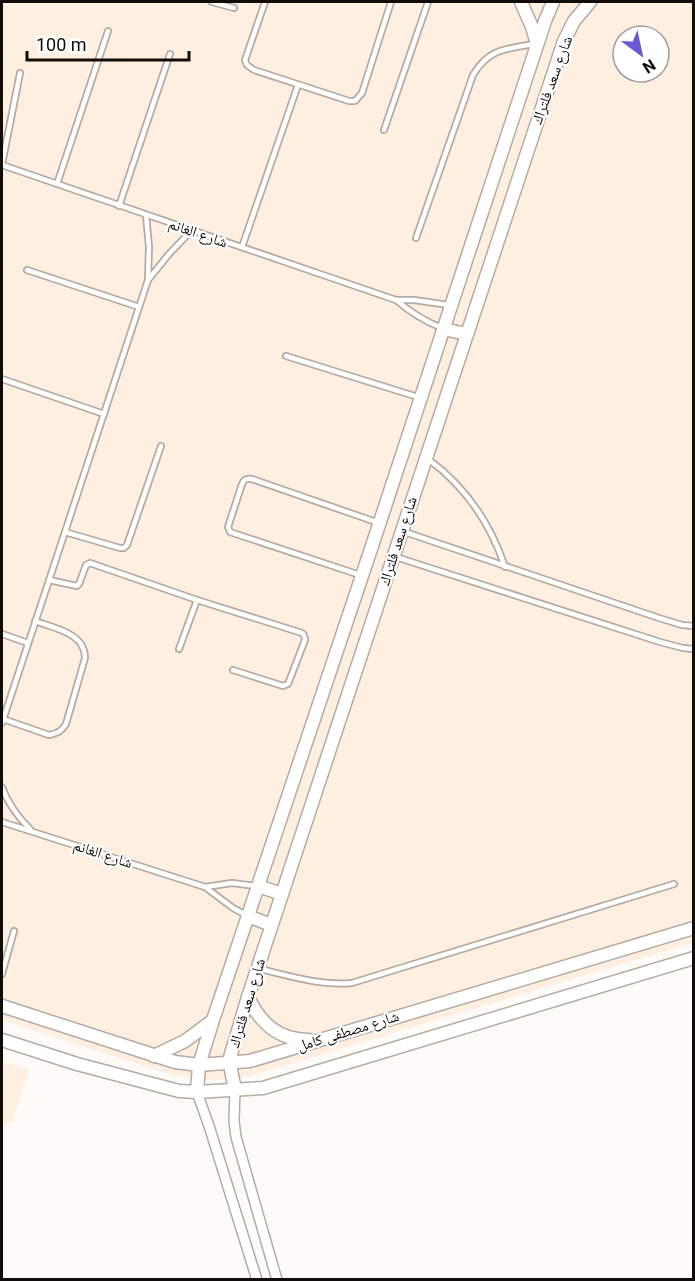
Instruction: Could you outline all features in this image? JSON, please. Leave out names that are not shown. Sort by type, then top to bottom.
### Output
[{"type":"street","points":[[521,2],[537,44]]},
{"type":"street","name":"شارع سعد فلتراك","points":[[197,1092],[199,1065],[213,1020],[363,575],[537,44],[553,2]]},
{"type":"street","name":"شارع سعد فلتراك","points":[[235,1089],[229,1062],[271,925],[564,41],[585,2]]},
{"type":"street","points":[[452,305],[474,312]]},
{"type":"street","points":[[444,328],[467,334]]},
{"type":"street","points":[[380,523],[401,531]]},
{"type":"street","points":[[371,549],[393,556]]},
{"type":"street","points":[[258,886],[282,894]]},
{"type":"street","points":[[248,916],[271,925]]},
{"type":"street","name":"شارع مصطفى كامل","points":[[2,1006],[175,1062],[199,1065],[250,1061],[693,928]]},
{"type":"street","name":"شارع مصطفى كامل","points":[[2,1040],[179,1091],[263,1088],[693,958]]},
{"type":"street","points":[[248,997],[258,1016],[274,1031],[287,1037],[316,1040]]},
{"type":"street","points":[[154,1056],[185,1041],[213,1020]]},
{"type":"street","points":[[235,1089],[236,1137],[277,1280]]},
{"type":"street","points":[[197,1092],[257,1280]]},
{"type":"street","points":[[226,1181],[246,1176]]},
{"type":"lane","points":[[212,2],[234,8]]},
{"type":"lane","points":[[265,2],[245,60],[247,65],[254,70],[349,101],[355,101],[362,93],[391,2]]},
{"type":"lane","points":[[384,130],[428,2]]},
{"type":"lane","points":[[57,184],[108,30]]},
{"type":"lane","points":[[416,238],[473,75],[480,63],[490,55],[502,50],[537,44]]},
{"type":"lane","points":[[119,206],[170,54]]},
{"type":"lane","points":[[2,164],[20,73]]},
{"type":"lane","points":[[242,247],[298,85]]},
{"type":"lane","name":"شارع الغانم","points":[[2,164],[396,300],[452,305]]},
{"type":"lane","points":[[35,621],[77,638],[83,647],[85,658],[66,724],[56,734],[49,735],[2,721],[35,621],[65,532],[148,280],[149,247],[146,215]]},
{"type":"lane","points":[[148,280],[168,254],[192,231]]},
{"type":"lane","points":[[27,270],[139,307]]},
{"type":"lane","name":"شارع الغانم","points":[[396,300],[418,316],[444,328]]},
{"type":"lane","points":[[286,356],[421,398]]},
{"type":"lane","points":[[2,379],[104,414]]},
{"type":"lane","points":[[65,532],[124,548],[161,446]]},
{"type":"lane","points":[[426,457],[452,479],[475,505],[492,534],[504,567]]},
{"type":"lane","points":[[363,575],[230,532],[228,527],[242,484],[244,480],[252,479],[380,523]]},
{"type":"lane","points":[[401,531],[659,618],[693,626]]},
{"type":"lane","points":[[393,556],[660,642],[693,649]]},
{"type":"lane","points":[[49,580],[77,586],[86,565],[90,563],[304,635],[305,640],[288,684],[283,686],[233,670]]},
{"type":"lane","points":[[179,649],[197,600]]},
{"type":"lane","points":[[2,634],[28,643]]},
{"type":"lane","points":[[2,787],[17,814],[32,831]]},
{"type":"lane","name":"شارع الغانم","points":[[2,822],[205,887],[232,908],[248,916]]},
{"type":"lane","name":"شارع الغانم","points":[[205,887],[232,883],[258,886]]},
{"type":"lane","points":[[257,969],[336,985],[352,983],[674,884]]},
{"type":"lane","points":[[2,974],[14,931]]},
{"type":"shaded area","points":[[2,2],[693,2],[693,943],[247,1077],[204,1081],[168,1074],[2,1020]]},
{"type":"shaded area","points":[[2,1061],[29,1070],[12,1121],[2,1126]]}]
